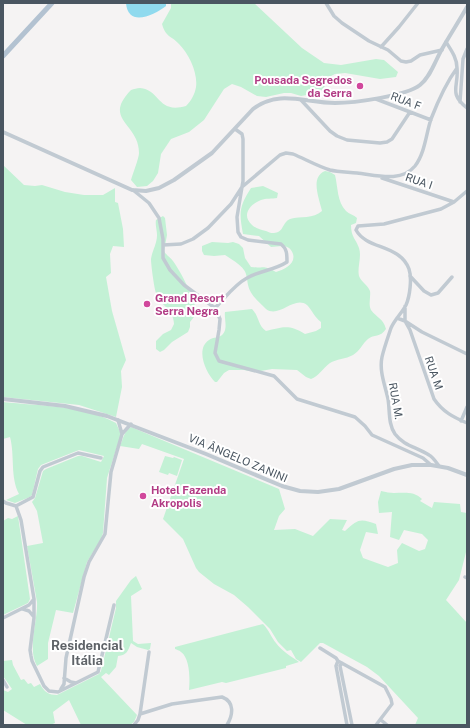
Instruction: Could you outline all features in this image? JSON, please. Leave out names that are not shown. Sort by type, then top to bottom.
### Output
[{"type":"main road","points":[[42,13],[46,3]]},
{"type":"main road","points":[[3,56],[52,3]]},
{"type":"street","points":[[326,3],[334,16],[342,24],[368,41],[388,50],[401,60],[406,62],[411,61],[420,54],[442,50]]},
{"type":"street","points":[[381,46],[399,27],[418,3]]},
{"type":"street","points":[[132,190],[146,191],[159,188],[174,180],[212,153],[253,109],[268,100],[278,98],[335,103],[375,99],[411,90],[420,85],[427,78],[467,7]]},
{"type":"street","points":[[446,42],[453,53],[457,68],[456,97],[467,108]]},
{"type":"street","points":[[460,102],[463,59],[467,49]]},
{"type":"street","points":[[163,245],[181,244],[193,239],[208,228],[231,204],[242,187],[280,155],[286,153],[330,170],[379,177],[396,176],[407,173],[416,165],[425,143],[431,120],[450,78],[457,68]]},
{"type":"street","name":"RUA F","points":[[375,99],[431,120]]},
{"type":"street","points":[[301,100],[330,131],[347,140],[380,143],[388,142],[392,139],[410,112]]},
{"type":"street","points":[[216,308],[235,286],[246,278],[281,266],[286,262],[287,253],[281,244],[248,240],[241,237],[238,232],[237,217],[242,187],[244,139],[242,134],[235,129]]},
{"type":"street","points":[[3,132],[132,190],[150,203],[159,218],[163,239],[163,258],[170,270],[184,285],[216,308],[220,319],[215,352],[219,361],[274,376],[297,399],[355,417],[366,426],[372,435],[423,458],[431,465]]},
{"type":"street","name":"RUA I","points":[[379,177],[454,202]]},
{"type":"street","points":[[405,322],[410,276],[408,268],[400,256],[392,250],[369,242],[359,236],[356,230],[358,226],[384,224],[441,209],[454,202],[467,191]]},
{"type":"street","points":[[410,276],[424,291],[431,295],[438,293],[452,277]]},
{"type":"street","name":"RUA M.","points":[[406,306],[392,327],[380,368],[388,400],[390,422],[394,433],[403,442],[430,455],[439,466]]},
{"type":"street","points":[[397,318],[467,354]]},
{"type":"street","name":"RUA M","points":[[405,322],[410,330],[434,400],[447,414],[467,423]]},
{"type":"street","name":"VIA ÂNGELO ZANINI","points":[[3,399],[77,408],[131,424],[282,486],[300,491],[318,492],[339,489],[394,469],[412,465],[439,466],[467,475]]},
{"type":"street","points":[[461,421],[467,407]]},
{"type":"street","points":[[118,420],[122,434]]},
{"type":"street","points":[[58,692],[63,687],[66,658],[84,577],[89,562],[105,534],[109,482],[122,434],[131,424]]},
{"type":"street","points":[[4,503],[16,506],[33,497],[40,471],[43,467],[78,453],[101,458]]},
{"type":"street","points":[[16,506],[21,520],[34,599],[34,618],[30,650],[32,661],[47,689],[52,692],[58,692],[95,674],[100,669],[114,605]]},
{"type":"street","points":[[3,618],[29,605],[34,599]]},
{"type":"street","points":[[22,608],[29,611],[34,618]]},
{"type":"street","points":[[320,648],[340,662],[386,688],[392,702],[376,725]]},
{"type":"street","points":[[134,725],[140,714],[149,652]]},
{"type":"street","points":[[340,662],[336,666],[352,725]]},
{"type":"street","points":[[64,678],[70,682],[78,683]]},
{"type":"street","points":[[3,680],[7,687]]},
{"type":"street","points":[[140,714],[172,704],[222,697],[226,698],[232,707],[231,719],[227,725]]},
{"type":"street","points":[[347,710],[347,725]]},
{"type":"street","points":[[380,720],[387,725]]},
{"type":"green space","points":[[171,3],[254,3],[302,48],[324,63],[341,65],[376,59],[384,60],[398,72],[396,77],[380,79],[345,73],[335,74],[327,78],[325,86],[319,93],[301,96],[291,93],[284,93],[266,97],[257,96],[232,84],[224,89],[204,120],[189,132],[171,139],[161,154],[158,173],[153,181],[147,186],[137,187],[131,180],[139,153],[134,135],[124,122],[121,115],[120,108],[123,100],[131,90],[140,88],[152,93],[164,104],[177,108],[186,106],[190,102],[196,87],[196,76],[189,58],[183,48],[165,32],[162,24],[171,8]]},
{"type":"green space","points":[[3,165],[24,185],[42,185],[65,192],[84,195],[103,195],[115,188],[115,202],[118,203],[123,229],[124,247],[113,246],[110,254],[111,273],[106,277],[112,311],[126,360],[121,371],[122,387],[116,417],[79,405],[3,397]]},
{"type":"green space","points":[[325,171],[335,175],[338,194],[343,207],[346,211],[357,218],[356,223],[351,225],[351,229],[360,251],[359,276],[370,291],[371,310],[382,320],[386,329],[382,334],[368,339],[353,355],[330,363],[311,379],[297,370],[272,369],[255,372],[229,370],[224,373],[217,382],[215,382],[205,367],[202,355],[205,344],[209,340],[223,334],[226,326],[225,312],[252,309],[261,326],[266,331],[286,327],[295,329],[305,334],[321,328],[321,322],[307,305],[302,303],[297,303],[276,311],[266,309],[255,298],[249,289],[246,273],[240,266],[225,255],[204,255],[202,246],[212,242],[233,242],[239,244],[243,248],[245,258],[251,267],[265,267],[276,272],[286,268],[293,261],[293,253],[289,248],[285,246],[271,247],[259,236],[243,234],[241,210],[244,200],[251,188],[263,186],[278,193],[277,198],[263,199],[253,204],[248,210],[247,217],[255,227],[270,233],[278,232],[290,219],[315,215],[322,211],[317,183],[320,174]]},
{"type":"green space","points":[[163,216],[165,218],[167,235],[164,251],[173,261],[184,279],[197,313],[190,322],[188,332],[160,352],[156,349],[156,341],[163,334],[171,330],[174,324],[172,315],[160,301],[156,293],[151,259],[157,238],[156,220]]},
{"type":"green space","points":[[3,402],[61,407],[89,413],[116,423],[121,434],[107,478],[103,533],[101,539],[87,562],[73,613],[56,610],[48,643],[48,659],[37,666],[34,659],[33,643],[37,602],[27,546],[43,543],[37,511],[32,502],[35,498],[43,471],[46,469],[78,456],[101,462],[104,456],[79,450],[41,465],[38,469],[32,495],[30,497],[15,503],[6,500],[19,494],[14,481],[10,437],[3,439]]},
{"type":"green space","points":[[131,427],[279,489],[285,509],[279,516],[274,530],[295,529],[313,536],[330,519],[347,520],[342,530],[345,531],[356,522],[363,520],[376,524],[378,534],[366,532],[360,550],[363,558],[388,567],[398,563],[397,550],[402,543],[419,551],[425,549],[428,540],[422,534],[404,530],[399,540],[390,537],[392,512],[379,513],[378,502],[381,491],[392,493],[409,493],[419,496],[422,499],[420,501],[432,508],[434,502],[460,504],[461,512],[467,513],[467,548],[459,580],[446,600],[467,623],[467,725],[415,725],[418,718],[379,676],[367,667],[323,643],[320,643],[301,662],[296,659],[291,650],[287,651],[278,642],[270,629],[248,607],[234,595],[214,584],[196,568],[183,539],[163,519],[184,459],[142,444],[139,449],[120,446],[125,433]]},
{"type":"green space","points":[[165,456],[182,460],[177,476],[159,472]]},
{"type":"green space","points":[[18,516],[30,599],[28,603],[3,615],[3,521],[8,518],[12,519]]},
{"type":"green space","points":[[136,576],[142,589],[131,596],[133,641],[138,644],[151,643],[150,649],[148,650],[137,647],[131,643],[127,652],[118,656],[116,667],[109,675],[106,673],[101,677],[137,715],[134,722],[130,725],[81,725],[69,700],[53,712],[55,723],[50,725],[27,725],[3,710],[3,690],[8,692],[12,689],[3,676],[3,661],[12,660],[21,680],[24,679],[28,684],[31,683],[34,687],[40,684],[45,691],[54,695],[57,695],[99,674],[116,608],[116,601],[131,580]]},
{"type":"green space","points":[[263,624],[278,646],[299,662],[286,666],[286,668],[226,683],[222,682],[189,690],[188,664],[184,655],[179,650],[175,649],[175,647]]},
{"type":"water","points":[[126,3],[166,3],[166,6],[149,16],[136,17],[131,15],[128,11]]},
{"type":"place","name":"Pousada Segredos da Serra","points":[[360,86]]},
{"type":"place","name":"Grand Resort Serra Negra","points":[[147,304]]},
{"type":"place","name":"Hotel Fazenda Akropolis","points":[[143,496]]},
{"type":"district","name":"Residencial Itália","points":[[87,652]]}]
